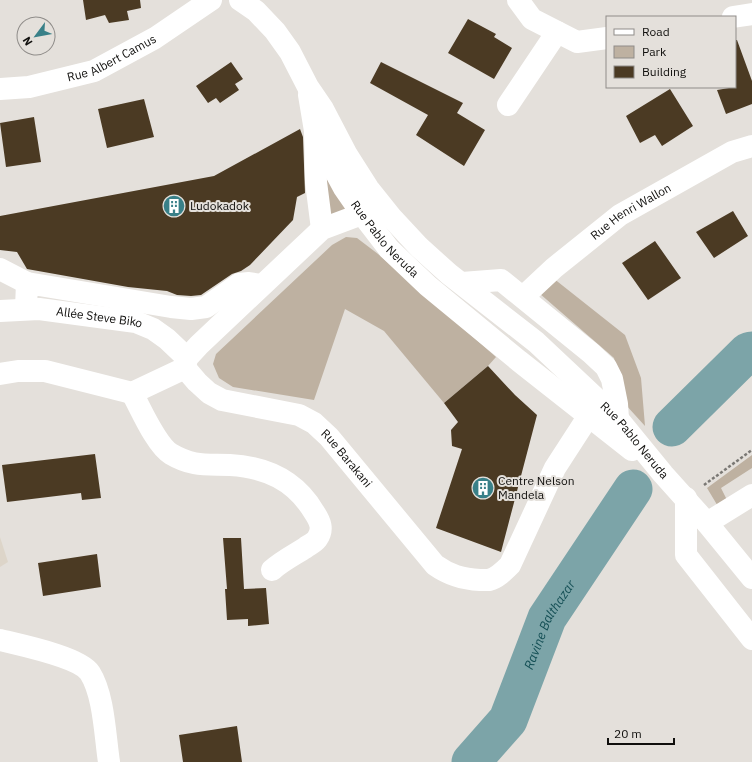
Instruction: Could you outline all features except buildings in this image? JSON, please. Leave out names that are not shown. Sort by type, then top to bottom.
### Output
[{"type":"street","name":"Rue Albert Camus","points":[[0,89],[29,87],[94,71],[155,38],[211,0]]},
{"type":"street","name":"Rue Pablo Neruda","points":[[240,0],[256,11],[275,31],[290,52],[308,87],[323,109],[347,155],[368,188],[392,218],[419,247],[462,284],[536,342],[618,419],[663,474]]},
{"type":"street","points":[[518,0],[532,19],[577,42],[606,38]]},
{"type":"street","points":[[736,17],[752,14]]},
{"type":"street","points":[[508,105],[557,32]]},
{"type":"street","name":"Rue Pablo Neruda","points":[[308,87],[315,131],[322,147],[344,188],[389,249],[428,286],[588,416],[663,474]]},
{"type":"street","points":[[315,131],[316,182],[322,229]]},
{"type":"street","name":"Rue Henri Wallon","points":[[523,297],[554,268],[620,215],[732,152],[752,146]]},
{"type":"street","points":[[0,374],[18,371],[45,371],[138,390],[162,378],[186,363],[261,285],[322,229],[362,214],[392,218]]},
{"type":"street","points":[[0,269],[27,283],[191,309],[206,307],[239,284],[249,283],[261,285]]},
{"type":"street","points":[[462,284],[501,280],[591,353],[606,367],[612,379],[617,404],[618,419]]},
{"type":"street","points":[[26,308],[27,283]]},
{"type":"street","name":"Allée Steve Biko","points":[[0,311],[26,308],[39,309],[136,322],[153,329],[167,339],[186,363]]},
{"type":"street","name":"Rue Barakani","points":[[186,363],[197,382],[209,393],[222,400],[298,415],[314,423],[329,437],[435,565],[456,577],[489,580],[501,574],[510,566],[555,468],[588,416]]},
{"type":"street","points":[[138,390],[158,441],[169,453],[182,460],[204,466],[230,465],[254,468],[276,476],[295,487],[310,504],[320,521],[321,532],[316,541],[280,563],[272,570]]},
{"type":"street","points":[[663,474],[686,498],[752,578]]},
{"type":"street","points":[[707,523],[752,495]]},
{"type":"street","points":[[686,498],[686,555],[752,639]]},
{"type":"street","points":[[0,640],[70,658],[90,672],[100,695],[109,762]]},
{"type":"path","points":[[686,498],[752,450]]},
{"type":"shaded area","points":[[0,537],[8,562],[0,567]]},
{"type":"green space","points":[[328,175],[347,209],[327,216],[322,177]]},
{"type":"green space","points":[[346,237],[357,238],[378,254],[496,357],[488,366],[444,403],[384,331],[345,309],[314,400],[233,387],[219,378],[213,364],[216,354],[332,245]]},
{"type":"green space","points":[[553,278],[625,335],[641,378],[645,426],[625,404],[614,358],[539,293]]},
{"type":"green space","points":[[752,455],[752,468],[721,488],[728,502],[719,508],[707,488]]},
{"type":"waterway","name":"Ravine Balthazar","points":[[672,427],[748,352],[752,351]]},
{"type":"waterway","name":"Ravine Balthazar","points":[[471,762],[508,720],[547,618],[633,489]]},
{"type":"place","name":"Ludokadok","points":[[174,206]]},
{"type":"place","name":"Centre Nelson Mandela","points":[[483,488]]}]
